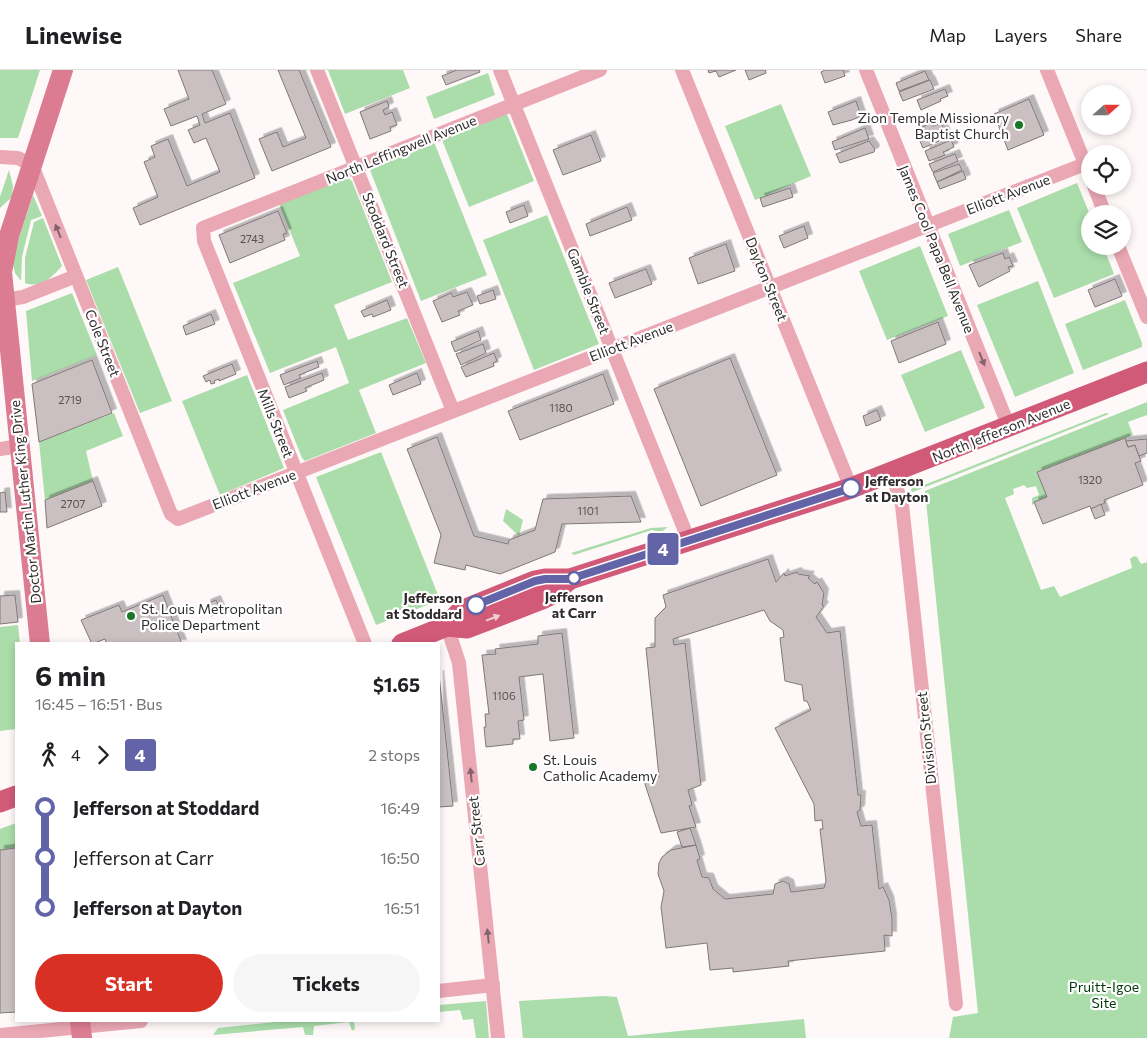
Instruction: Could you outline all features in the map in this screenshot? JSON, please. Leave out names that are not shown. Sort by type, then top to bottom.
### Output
[{"type":"main road","name":"Doctor Martin Luther King Drive","points":[[40,642],[10,447],[2,261],[62,70]]},
{"type":"main road","name":"North Jefferson Avenue","points":[[407,642],[447,626],[467,628],[542,599],[552,594],[570,579],[892,474],[1147,372]]},
{"type":"main road","points":[[0,802],[15,796]]},
{"type":"street","name":"Stoddard Street","points":[[317,70],[453,411]]},
{"type":"street","name":"Gamble Street","points":[[500,70],[689,540]]},
{"type":"street","name":"North Leffingwell Avenue","points":[[203,228],[600,70]]},
{"type":"street","name":"Dayton Street","points":[[682,70],[851,488]]},
{"type":"street","name":"James Cool Papa Bell Avenue","points":[[866,70],[1009,427]]},
{"type":"street","points":[[1047,70],[1081,153]]},
{"type":"street","points":[[0,157],[18,158],[32,165]]},
{"type":"street","name":"Cole Street","points":[[32,165],[171,514],[178,519]]},
{"type":"street","name":"Elliott Avenue","points":[[178,519],[928,225],[1081,172]]},
{"type":"street","name":"Mills Street","points":[[203,228],[204,241],[364,642]]},
{"type":"street","points":[[1122,255],[1147,317]]},
{"type":"street","points":[[3,300],[23,297],[76,276]]},
{"type":"street","name":"Division Street","points":[[892,474],[902,505],[956,1004]]},
{"type":"street","name":"Carr Street","points":[[447,626],[459,663],[498,1038]]},
{"type":"street","points":[[440,990],[493,985]]},
{"type":"street","points":[[0,1035],[81,1029],[134,1022]]},
{"type":"green space","points":[[0,70],[40,70],[18,138],[0,138]]},
{"type":"green space","points":[[328,70],[403,70],[410,88],[345,114]]},
{"type":"green space","points":[[488,73],[495,95],[434,119],[426,97]]},
{"type":"green space","points":[[781,104],[811,176],[755,200],[725,126]]},
{"type":"green space","points":[[507,114],[534,181],[469,207],[442,140]]},
{"type":"green space","points":[[434,142],[487,275],[421,301],[370,170]]},
{"type":"green space","points":[[9,170],[13,186],[12,197],[0,208],[0,197]]},
{"type":"green space","points":[[348,178],[352,181],[392,282],[334,305],[348,340],[407,318],[426,363],[359,390],[376,433],[305,461],[302,458],[283,410],[349,383],[336,347],[270,373],[233,283],[300,256],[279,204]]},
{"type":"green space","points":[[1077,183],[1086,205],[1081,205],[1081,255],[1107,255],[1114,274],[1054,298],[1017,208]]},
{"type":"green space","points":[[33,195],[42,216],[31,220],[22,257],[21,281],[15,273],[12,259]]},
{"type":"green space","points":[[1009,210],[1022,242],[960,266],[948,234]]},
{"type":"green space","points":[[547,215],[599,344],[534,370],[483,240]]},
{"type":"green space","points":[[43,218],[62,266],[46,281],[36,284],[25,283],[25,258],[34,222]]},
{"type":"green space","points":[[920,246],[948,316],[887,340],[859,271]]},
{"type":"green space","points":[[118,267],[172,401],[140,413],[86,280]]},
{"type":"green space","points":[[1038,281],[1074,373],[1015,397],[977,305]]},
{"type":"green space","points":[[72,293],[97,355],[32,381],[26,311]]},
{"type":"green space","points":[[1125,300],[1142,347],[1083,370],[1065,324]]},
{"type":"green space","points":[[961,350],[985,408],[925,432],[901,375]]},
{"type":"green space","points":[[247,375],[284,468],[220,495],[182,401]]},
{"type":"green space","name":"Pruitt-Igoe Site","points":[[1147,402],[1147,415],[1128,422],[1133,435],[1037,472],[1047,497],[1032,505],[1032,498],[1039,495],[1036,486],[1027,488],[1024,485],[1013,489],[1014,494],[1005,498],[1041,590],[1054,586],[1060,597],[1132,568],[1130,559],[1134,556],[1137,557],[1141,564],[1147,562],[1147,1038],[949,1038],[953,1017],[978,1013],[925,491]]},
{"type":"green space","points":[[114,413],[123,436],[86,451],[93,481],[45,500],[39,442]]},
{"type":"green space","points":[[1106,413],[1109,414],[913,492],[910,491],[916,484],[924,485]]},
{"type":"green space","points":[[381,452],[440,600],[376,625],[316,477]]},
{"type":"green space","points":[[506,509],[523,520],[519,536],[503,521]]},
{"type":"green space","points":[[668,527],[661,532],[652,530],[574,555],[571,553],[651,528]]},
{"type":"green space","points":[[18,625],[20,642],[15,642],[15,729],[0,731],[0,627]]},
{"type":"green space","points":[[15,823],[15,848],[0,850],[0,829]]},
{"type":"green space","points":[[603,996],[617,997],[628,1036],[804,1019],[806,1038],[523,1038],[519,1001]]},
{"type":"green space","points":[[486,1001],[489,1038],[476,1038],[473,1019],[463,1020],[460,1010],[440,1012],[440,1005]]},
{"type":"green space","points":[[275,1022],[349,1022],[314,1026],[313,1035],[305,1035],[303,1027],[213,1035],[218,1028]]},
{"type":"green space","points":[[349,1022],[354,1022],[355,1029],[352,1031]]},
{"type":"building","points":[[178,70],[212,70],[226,104],[202,114],[205,123],[230,113],[255,178],[140,225],[133,208],[158,197],[144,162],[155,157],[151,146],[168,139],[187,186],[220,172],[206,138],[194,143],[188,130],[200,125],[197,116],[171,126],[164,109],[189,99]]},
{"type":"building","points":[[278,70],[299,70],[331,147],[272,171],[259,139],[277,132],[283,147],[306,138]]},
{"type":"building","points":[[457,70],[479,70],[480,72],[446,85],[442,76]]},
{"type":"building","points":[[708,70],[736,70],[719,77],[716,71],[709,73]]},
{"type":"building","points":[[745,70],[765,70],[766,73],[749,80]]},
{"type":"building","points":[[825,70],[843,70],[845,76],[825,83],[821,72]]},
{"type":"building","points":[[925,71],[929,80],[899,91],[896,83]]},
{"type":"building","points":[[930,80],[934,89],[903,101],[899,92]]},
{"type":"building","points":[[945,89],[948,96],[921,110],[917,100]]},
{"type":"building","name":"Zion Temple Missionary Baptist Church","points":[[1029,99],[1044,135],[1008,150],[994,114]]},
{"type":"building","points":[[387,101],[389,107],[383,110],[385,115],[392,112],[397,125],[390,127],[391,131],[370,139],[360,112]]},
{"type":"building","points":[[856,101],[861,116],[833,125],[828,112]]},
{"type":"building","points":[[932,123],[933,126],[941,123],[946,135],[938,138],[939,141],[923,148],[915,130]]},
{"type":"building","points":[[865,128],[869,139],[835,150],[832,142]]},
{"type":"building","points":[[591,135],[601,161],[563,175],[553,150]]},
{"type":"building","points":[[951,140],[954,147],[943,152],[945,155],[929,161],[925,151]]},
{"type":"building","points":[[869,141],[875,149],[874,152],[840,163],[836,154]]},
{"type":"building","points":[[955,154],[958,161],[933,172],[929,164]]},
{"type":"building","points":[[959,164],[962,170],[937,182],[933,173]]},
{"type":"building","points":[[963,171],[966,179],[940,189],[937,182]]},
{"type":"building","points":[[790,188],[793,197],[763,207],[760,198]]},
{"type":"building","points":[[524,205],[528,216],[510,223],[506,212]]},
{"type":"building","points":[[627,207],[632,220],[590,236],[586,224]]},
{"type":"building","points":[[278,211],[287,233],[283,234],[285,240],[230,263],[219,235]]},
{"type":"building","points":[[804,226],[808,238],[784,248],[779,236]]},
{"type":"building","points":[[726,244],[735,271],[698,284],[689,258]]},
{"type":"building","points":[[1003,253],[1005,259],[1009,257],[1013,266],[1008,267],[1010,271],[979,287],[969,265]]},
{"type":"building","points":[[646,269],[652,284],[615,298],[609,283]]},
{"type":"building","points":[[1115,279],[1122,296],[1095,307],[1088,290]]},
{"type":"building","points":[[493,290],[496,299],[480,304],[477,296]]},
{"type":"building","points":[[467,292],[473,305],[458,311],[460,315],[442,322],[433,301],[451,293],[453,297]]},
{"type":"building","points":[[387,300],[391,310],[373,317],[372,314],[364,317],[361,311]]},
{"type":"building","points":[[211,314],[215,324],[186,335],[183,326]]},
{"type":"building","points":[[938,322],[946,344],[899,363],[891,341]]},
{"type":"building","points":[[478,331],[481,340],[455,352],[451,342]]},
{"type":"building","points":[[483,344],[486,353],[461,365],[456,354]]},
{"type":"building","points":[[494,353],[497,361],[493,363],[494,366],[466,377],[461,367]]},
{"type":"building","points":[[730,358],[777,475],[701,506],[654,389]]},
{"type":"building","points":[[92,360],[112,413],[39,442],[32,384]]},
{"type":"building","points":[[317,361],[319,367],[299,375],[301,378],[284,385],[280,375]]},
{"type":"building","points":[[232,364],[236,374],[219,381],[219,379],[214,381],[215,383],[211,384],[210,380],[206,382],[203,376]]},
{"type":"building","points":[[322,373],[324,380],[305,388],[307,391],[289,398],[285,387]]},
{"type":"building","points":[[417,373],[421,384],[393,395],[389,385]]},
{"type":"building","points":[[603,374],[614,404],[520,440],[508,411]]},
{"type":"building","points":[[877,410],[881,420],[866,426],[863,416]]},
{"type":"building","points":[[437,437],[474,536],[508,544],[509,540],[535,530],[543,499],[631,496],[641,522],[562,524],[555,552],[500,574],[466,565],[465,570],[434,563],[441,535],[407,449]]},
{"type":"building","points":[[1125,438],[1128,447],[1135,445],[1141,461],[1135,463],[1143,485],[1104,500],[1105,503],[1091,509],[1090,506],[1043,524],[1034,502],[1047,497],[1037,472]]},
{"type":"building","points":[[1147,439],[1147,453],[1139,456],[1135,445],[1128,447],[1126,441]]},
{"type":"building","points":[[93,481],[102,506],[47,528],[45,500]]},
{"type":"building","points":[[5,492],[7,512],[0,512],[0,493]]},
{"type":"building","points":[[1101,504],[1105,515],[1095,519],[1091,509]]},
{"type":"building","points":[[768,559],[776,582],[784,573],[785,576],[797,572],[798,574],[810,576],[808,578],[815,584],[817,582],[824,593],[822,605],[824,606],[816,617],[827,633],[840,631],[858,795],[861,795],[860,810],[857,812],[861,826],[872,825],[879,889],[883,887],[889,900],[892,936],[884,935],[885,951],[788,961],[789,966],[733,972],[733,968],[710,970],[707,943],[666,948],[661,907],[664,891],[658,874],[659,863],[662,857],[671,850],[696,845],[700,859],[697,860],[702,877],[709,878],[713,889],[725,899],[773,894],[775,884],[783,881],[789,884],[791,892],[824,888],[826,881],[820,829],[823,829],[822,820],[815,821],[814,804],[775,728],[811,710],[807,701],[804,701],[802,685],[785,681],[780,638],[784,637],[783,630],[770,621],[764,610],[673,639],[674,645],[685,643],[701,785],[688,790],[692,805],[689,806],[696,827],[661,833],[643,778],[659,777],[646,648],[655,647],[655,618],[666,607],[663,595]]},
{"type":"building","points":[[15,595],[18,622],[0,624],[0,596]]},
{"type":"building","name":"St. Louis Metropolitan Police Department","points":[[163,595],[181,642],[106,642],[105,639],[91,642],[81,620],[119,605],[122,612]]},
{"type":"building","points":[[216,600],[221,612],[211,616],[206,604]]},
{"type":"building","name":"St. Louis Catholic Academy","points":[[562,633],[574,738],[550,741],[543,674],[519,677],[524,720],[518,721],[520,739],[513,739],[513,744],[486,747],[485,714],[489,714],[482,655],[496,654],[495,649],[538,644],[538,636]]},
{"type":"building","points":[[440,684],[453,806],[440,807]]},
{"type":"building","points":[[690,828],[696,845],[682,847],[677,832]]},
{"type":"building","points":[[15,848],[15,1012],[0,1013],[0,850]]},
{"type":"bus line","name":"4","points":[[476,605],[535,581],[556,578],[570,579],[851,488]]},
{"type":"place","name":"Zion Temple Missionary Baptist Church","points":[[1019,125]]},
{"type":"place","name":"Jefferson at Dayton","points":[[851,488]]},
{"type":"place","name":"Jefferson at Carr","points":[[574,578]]},
{"type":"place","name":"Jefferson at Stoddard","points":[[476,605]]},
{"type":"place","name":"St. Louis Metropolitan Police Department","points":[[131,616]]},
{"type":"place","name":"St. Louis Catholic Academy","points":[[533,767]]}]
